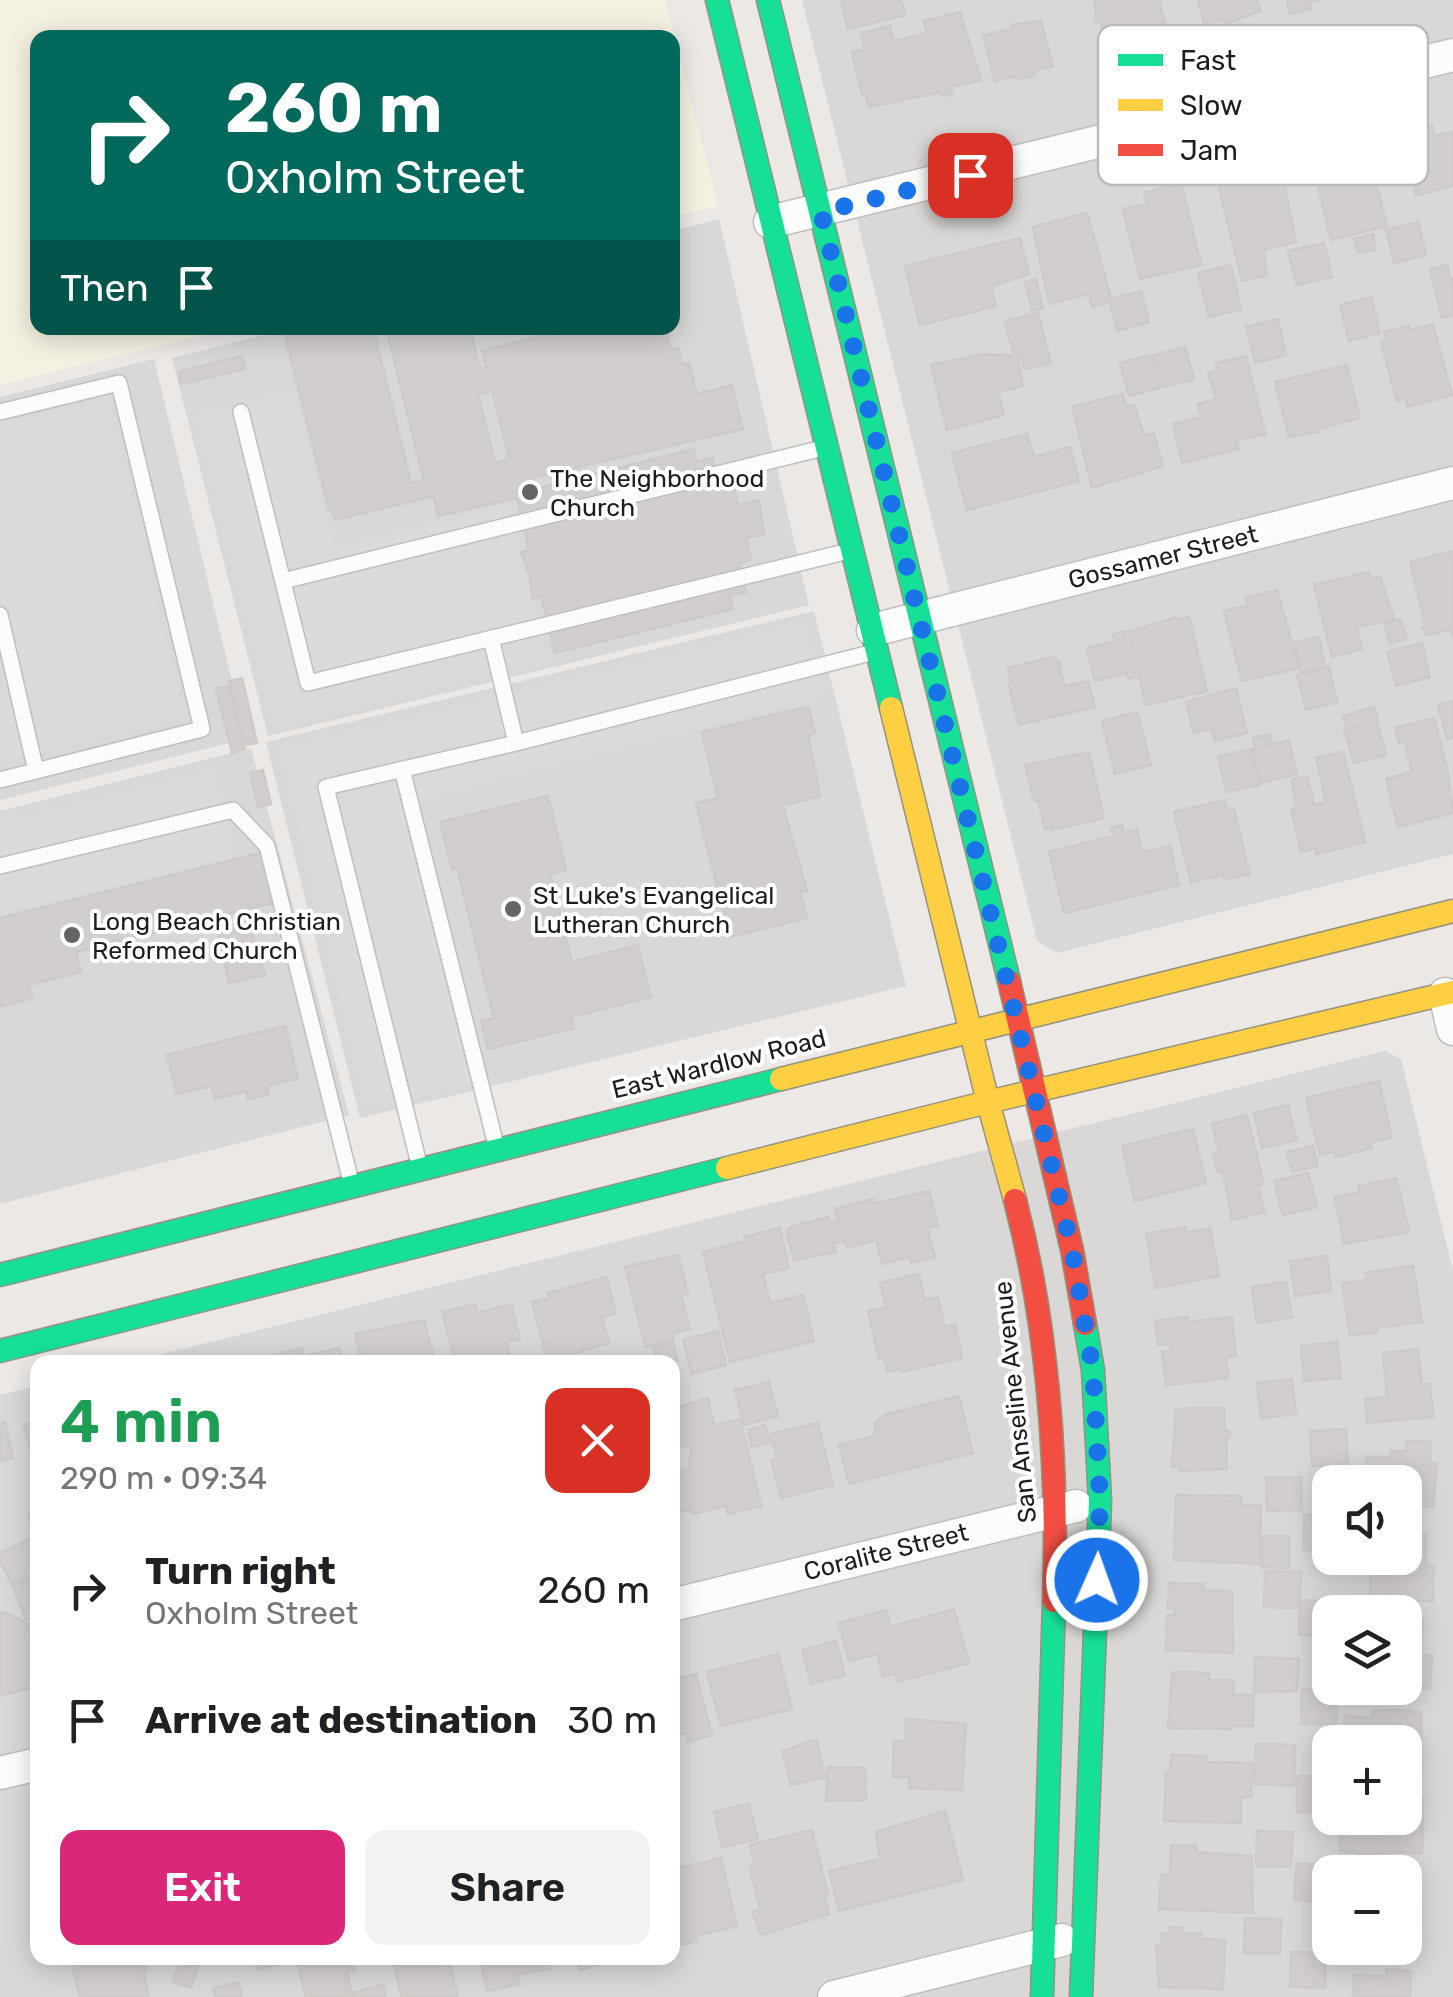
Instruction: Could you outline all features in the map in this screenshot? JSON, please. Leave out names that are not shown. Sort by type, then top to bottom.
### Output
[{"type":"street","name":"San Anseline Avenue","points":[[717,0],[988,1102],[1017,1206],[1040,1326],[1056,1510],[1042,1997]]},
{"type":"street","points":[[768,0],[1036,1091],[1072,1250],[1093,1370],[1100,1500],[1081,1997]]},
{"type":"street","points":[[1428,60],[1453,54]]},
{"type":"street","points":[[770,222],[1098,143]]},
{"type":"street","name":"Gossamer Street","points":[[875,641],[918,618],[1453,484]]},
{"type":"street","name":"East Wardlow Road","points":[[0,1275],[173,1241],[352,1186],[497,1149],[568,1140],[972,1029],[1453,911]]},
{"type":"street","points":[[0,1351],[185,1294],[582,1193],[1449,994],[1453,1030]]},
{"type":"street","name":"Coralite Street","points":[[680,1603],[1100,1500]]},
{"type":"street","points":[[0,1773],[30,1766]]},
{"type":"street","points":[[834,1997],[1084,1935]]},
{"type":"lane","points":[[0,412],[119,382],[202,730],[0,780]]},
{"type":"lane","points":[[241,412],[308,682],[853,550]]},
{"type":"lane","points":[[283,581],[826,447]]},
{"type":"lane","points":[[0,615],[36,771]]},
{"type":"lane","points":[[491,638],[516,743]]},
{"type":"lane","points":[[420,1169],[326,787],[516,743],[875,641]]},
{"type":"lane","points":[[402,769],[497,1149]]},
{"type":"lane","points":[[0,866],[232,810],[268,846],[352,1186]]},
{"type":"shaded area","points":[[0,0],[665,0],[673,30],[30,30],[30,335],[203,335],[0,385]]},
{"type":"shaded area","points":[[802,0],[1453,0],[1453,854],[1057,953],[1037,941]]},
{"type":"shaded area","points":[[680,58],[718,206],[680,215]]},
{"type":"shaded area","points":[[719,219],[809,605],[268,736],[172,358],[263,335],[680,335],[680,229]]},
{"type":"shaded area","points":[[154,359],[246,739],[0,800],[0,397]]},
{"type":"shaded area","points":[[294,391],[335,549],[509,506],[548,660],[273,727],[196,414]]},
{"type":"shaded area","points":[[107,400],[184,716],[1,763],[0,424]]},
{"type":"shaded area","points":[[814,611],[906,986],[360,1118],[266,742]]},
{"type":"shaded area","points":[[805,624],[821,697],[420,798],[486,1078],[366,1107],[281,750]]},
{"type":"shaded area","points":[[251,748],[349,1115],[0,1204],[0,811]]},
{"type":"shaded area","points":[[212,771],[235,857],[0,913],[0,823]]},
{"type":"shaded area","points":[[1385,1051],[1401,1059],[1453,1271],[1453,1997],[0,1997],[0,1395],[30,1388],[30,1965],[680,1965],[680,1355],[158,1355]]},
{"type":"building","points":[[841,0],[901,0],[905,15],[848,29]]},
{"type":"building","points":[[1095,0],[1159,0],[1165,25],[1102,25],[1096,21]]},
{"type":"building","points":[[1198,0],[1257,0],[1260,11],[1225,24],[1224,19],[1204,24]]},
{"type":"building","points":[[1287,0],[1319,0],[1310,2],[1311,9],[1290,14]]},
{"type":"building","points":[[960,12],[981,80],[951,87],[952,94],[942,96],[941,92],[869,107],[865,94],[862,95],[852,52],[865,49],[861,33],[890,26],[894,41],[927,33],[924,21]]},
{"type":"building","points":[[1041,21],[1053,66],[1034,71],[1035,75],[995,81],[983,36],[1013,28],[1012,25]]},
{"type":"building","points":[[1432,126],[1435,136],[1453,132],[1453,186],[1416,195],[1414,185],[1428,185],[1428,127]]},
{"type":"building","points":[[1181,185],[1201,265],[1140,279],[1123,209],[1147,204],[1144,193]]},
{"type":"building","points":[[1218,185],[1284,185],[1296,242],[1263,250],[1267,275],[1242,281]]},
{"type":"building","points":[[1318,185],[1377,185],[1387,226],[1331,240]]},
{"type":"building","points":[[1087,213],[1111,298],[1092,307],[1089,294],[1049,304],[1033,227]]},
{"type":"building","points":[[1418,222],[1426,255],[1394,263],[1386,230]]},
{"type":"building","points":[[1373,234],[1376,249],[1358,253],[1354,239]]},
{"type":"building","points":[[1020,238],[1029,274],[991,286],[996,306],[920,325],[905,266]]},
{"type":"building","points":[[1324,243],[1332,277],[1297,285],[1288,251]]},
{"type":"building","points":[[1231,265],[1241,309],[1209,317],[1198,273]]},
{"type":"building","points":[[1447,265],[1450,279],[1453,278],[1453,315],[1442,318],[1430,269]]},
{"type":"building","points":[[1036,279],[1043,308],[1032,311],[1025,282]]},
{"type":"building","points":[[1141,291],[1149,322],[1117,331],[1109,299]]},
{"type":"building","points":[[1371,297],[1380,333],[1349,341],[1340,305]]},
{"type":"building","points":[[1038,313],[1051,363],[1024,369],[1020,354],[1013,352],[1005,321]]},
{"type":"building","points":[[1278,319],[1286,355],[1255,363],[1246,327]]},
{"type":"building","points":[[1433,324],[1452,395],[1408,407],[1405,398],[1397,401],[1381,343],[1386,337],[1384,332]]},
{"type":"building","name":"The Neighborhood Church","points":[[285,335],[375,335],[411,483],[424,481],[388,335],[472,335],[480,369],[486,367],[482,351],[545,335],[667,335],[671,350],[678,348],[682,364],[689,363],[697,394],[732,385],[743,429],[531,478],[534,489],[694,449],[697,462],[712,458],[720,488],[733,485],[738,505],[759,500],[764,534],[746,538],[751,560],[739,563],[746,592],[730,596],[733,609],[555,653],[541,596],[533,599],[521,552],[529,550],[517,498],[438,516],[434,496],[335,520],[332,509],[329,510]],"holes":[[[492,391],[509,459],[495,463],[478,394]]]},
{"type":"building","points":[[1185,347],[1194,379],[1163,387],[1155,355]]},
{"type":"building","points":[[984,354],[1017,356],[1023,386],[998,392],[1004,415],[947,430],[931,365]]},
{"type":"building","points":[[1152,355],[1160,388],[1129,396],[1120,363]]},
{"type":"building","points":[[242,356],[245,369],[181,384],[178,372]]},
{"type":"building","points":[[1246,356],[1265,434],[1236,441],[1238,449],[1182,463],[1173,424],[1202,417],[1198,404],[1216,399],[1208,373],[1217,370],[1216,363]]},
{"type":"building","points":[[1347,365],[1360,418],[1289,437],[1275,382]]},
{"type":"building","points":[[1123,394],[1126,407],[1134,405],[1144,436],[1154,433],[1163,466],[1092,488],[1072,407]]},
{"type":"building","points":[[1027,434],[1034,457],[1070,447],[1079,481],[967,510],[952,453]]},
{"type":"building","points":[[1453,551],[1453,636],[1449,630],[1427,635],[1422,628],[1426,627],[1410,562]]},
{"type":"building","points":[[1368,572],[1370,579],[1380,576],[1394,619],[1357,627],[1362,649],[1332,657],[1314,585]]},
{"type":"building","points":[[1277,590],[1299,668],[1242,681],[1224,611],[1247,606],[1246,598]]},
{"type":"building","points":[[1176,617],[1189,617],[1207,691],[1146,705],[1128,632]]},
{"type":"building","points":[[1400,619],[1407,638],[1390,644],[1384,624]]},
{"type":"building","points":[[1124,631],[1136,677],[1128,679],[1127,673],[1095,681],[1087,648],[1115,641],[1113,634]]},
{"type":"building","points":[[1319,637],[1325,667],[1301,672],[1295,642]]},
{"type":"building","points":[[1422,643],[1430,677],[1396,686],[1387,652]]},
{"type":"building","points":[[1055,656],[1056,662],[1060,661],[1065,686],[1088,681],[1095,707],[1019,725],[1008,668]]},
{"type":"building","points":[[1329,667],[1337,702],[1306,710],[1297,675]]},
{"type":"building","points":[[242,678],[257,743],[244,745],[229,681]]},
{"type":"building","points":[[228,686],[245,749],[232,753],[216,689]]},
{"type":"building","points":[[1236,688],[1247,733],[1215,741],[1212,729],[1194,733],[1186,702]]},
{"type":"building","points":[[1453,701],[1453,737],[1447,739],[1438,705]]},
{"type":"building","points":[[1374,707],[1378,721],[1347,729],[1343,716]]},
{"type":"building","points":[[809,708],[815,733],[808,735],[820,796],[780,806],[807,891],[800,892],[807,918],[730,937],[696,803],[718,798],[702,732]]},
{"type":"building","points":[[1137,712],[1151,765],[1115,774],[1102,721]]},
{"type":"building","points":[[1434,718],[1453,813],[1398,827],[1386,779],[1412,772],[1405,742],[1399,744],[1395,728]]},
{"type":"building","points":[[1377,722],[1386,755],[1354,763],[1344,730]]},
{"type":"building","points":[[1270,734],[1272,743],[1255,748],[1253,738]]},
{"type":"building","points":[[1289,740],[1297,774],[1261,783],[1252,749]]},
{"type":"building","points":[[1251,749],[1260,785],[1226,792],[1218,757]]},
{"type":"building","points":[[1089,752],[1104,818],[1045,829],[1025,765]]},
{"type":"building","points":[[1343,752],[1365,842],[1316,854],[1315,848],[1301,852],[1291,809],[1297,808],[1291,780],[1307,776],[1314,805],[1326,802],[1316,758]]},
{"type":"building","points":[[263,770],[271,804],[258,808],[250,773]]},
{"type":"building","name":"St Luke's Evangelical Lutheran Church","points":[[548,796],[566,870],[550,874],[572,962],[638,945],[651,997],[571,1017],[574,1028],[488,1049],[481,1021],[494,1018],[457,868],[452,870],[440,822]]},
{"type":"building","points":[[1225,800],[1227,809],[1234,808],[1249,874],[1191,882],[1174,812]]},
{"type":"building","points":[[1122,825],[1124,833],[1137,830],[1142,852],[1170,846],[1179,885],[1064,913],[1049,852],[1113,836],[1111,828]]},
{"type":"building","name":"Long Beach Christian Reformed Church","points":[[264,852],[277,902],[76,952],[81,972],[29,985],[32,998],[0,1007],[0,918]]},
{"type":"building","points":[[249,921],[265,975],[229,983],[217,928]]},
{"type":"building","points":[[285,1026],[298,1078],[267,1086],[269,1094],[248,1099],[246,1091],[215,1099],[211,1086],[177,1094],[167,1055]]},
{"type":"building","points":[[1379,1081],[1392,1137],[1370,1143],[1372,1148],[1336,1157],[1335,1151],[1320,1155],[1306,1098]]},
{"type":"building","points":[[1288,1105],[1297,1140],[1262,1148],[1254,1113]]},
{"type":"building","points":[[1247,1115],[1264,1184],[1258,1185],[1265,1212],[1232,1220],[1223,1171],[1218,1172],[1213,1153],[1219,1151],[1212,1124]]},
{"type":"building","points":[[1193,1129],[1206,1183],[1135,1201],[1122,1146]]},
{"type":"building","points":[[1313,1146],[1318,1166],[1292,1172],[1287,1152]]},
{"type":"building","points":[[1308,1173],[1317,1207],[1283,1215],[1274,1181]]},
{"type":"building","points":[[1396,1178],[1409,1232],[1344,1244],[1335,1197],[1360,1192],[1359,1186]]},
{"type":"building","points":[[929,1191],[938,1225],[927,1228],[935,1257],[911,1263],[909,1257],[882,1264],[876,1240],[847,1248],[845,1241],[834,1244],[836,1252],[794,1260],[786,1230],[793,1226],[828,1217],[830,1223],[838,1221],[835,1209]]},
{"type":"building","points":[[1185,1227],[1186,1233],[1210,1228],[1219,1276],[1156,1288],[1146,1234]]},
{"type":"building","points":[[780,1228],[789,1268],[763,1274],[770,1303],[803,1295],[814,1341],[730,1362],[703,1252]]},
{"type":"building","points":[[678,1255],[688,1294],[681,1295],[690,1329],[671,1334],[673,1340],[645,1347],[625,1267]]},
{"type":"building","points":[[1327,1256],[1331,1291],[1295,1296],[1290,1261]]},
{"type":"building","points":[[1413,1266],[1422,1322],[1350,1336],[1342,1283],[1367,1280],[1365,1273]]},
{"type":"building","points":[[919,1274],[925,1300],[938,1297],[945,1327],[955,1324],[962,1358],[888,1372],[884,1358],[879,1359],[868,1311],[886,1307],[880,1283]]},
{"type":"building","points":[[607,1277],[616,1314],[602,1317],[609,1343],[570,1355],[546,1355],[532,1302],[549,1298],[548,1293]]},
{"type":"building","points":[[1286,1282],[1292,1317],[1257,1323],[1252,1287]]},
{"type":"building","points":[[475,1304],[477,1313],[511,1304],[520,1339],[506,1342],[509,1355],[453,1355],[442,1312]]},
{"type":"building","points":[[1188,1317],[1188,1322],[1232,1317],[1236,1356],[1226,1357],[1228,1378],[1166,1385],[1162,1351],[1171,1350],[1170,1344],[1158,1345],[1155,1321]]},
{"type":"building","points":[[424,1320],[433,1355],[360,1355],[355,1334]]},
{"type":"building","points":[[718,1331],[726,1365],[692,1374],[683,1340]]},
{"type":"building","points":[[673,1341],[676,1355],[655,1355],[653,1346]]},
{"type":"building","points":[[1337,1342],[1341,1378],[1304,1381],[1301,1346]]},
{"type":"building","points":[[302,1348],[304,1355],[274,1355]]},
{"type":"building","points":[[339,1348],[341,1355],[308,1355]]},
{"type":"building","points":[[1418,1349],[1422,1385],[1430,1384],[1433,1417],[1367,1423],[1365,1399],[1387,1397],[1383,1353]]},
{"type":"building","points":[[1292,1379],[1296,1414],[1261,1418],[1257,1383]]},
{"type":"building","points":[[769,1382],[778,1416],[744,1425],[735,1390]]},
{"type":"building","points":[[959,1396],[973,1453],[849,1484],[839,1445],[874,1436],[876,1422],[887,1414]]},
{"type":"building","points":[[708,1398],[714,1425],[740,1419],[761,1506],[728,1514],[726,1506],[692,1514],[691,1510],[680,1512],[681,1471],[691,1468],[692,1457],[689,1445],[680,1447],[680,1407]]},
{"type":"building","points":[[1224,1408],[1225,1431],[1230,1431],[1226,1438],[1227,1469],[1180,1471],[1179,1467],[1172,1467],[1176,1410]]},
{"type":"building","points":[[5,1422],[13,1458],[0,1461],[0,1424]]},
{"type":"building","points":[[818,1423],[833,1485],[781,1498],[771,1460],[777,1458],[771,1434]]},
{"type":"building","points":[[30,1424],[30,1451],[24,1425]]},
{"type":"building","points":[[765,1425],[770,1443],[752,1447],[748,1430]]},
{"type":"building","points":[[1346,1429],[1348,1464],[1312,1466],[1310,1431]]},
{"type":"building","points":[[1406,1441],[1430,1441],[1431,1463],[1437,1463],[1433,1506],[1422,1506],[1422,1465],[1366,1465],[1366,1457],[1391,1457],[1391,1451],[1406,1451]]},
{"type":"building","points":[[1301,1477],[1302,1510],[1267,1511],[1266,1478]]},
{"type":"building","points":[[1176,1495],[1241,1496],[1241,1505],[1261,1505],[1260,1564],[1174,1560]]},
{"type":"building","points":[[1304,1515],[1312,1515],[1312,1550],[1303,1550]]},
{"type":"building","points":[[1422,1534],[1426,1534],[1426,1566],[1434,1567],[1433,1601],[1422,1601],[1422,1595],[1370,1595],[1371,1575],[1422,1575]]},
{"type":"building","points":[[1262,1536],[1289,1536],[1289,1568],[1262,1567]]},
{"type":"building","points":[[30,1539],[30,1576],[12,1585],[0,1553]]},
{"type":"building","points":[[1265,1571],[1301,1572],[1300,1608],[1264,1607]]},
{"type":"building","points":[[30,1580],[30,1619],[26,1620],[13,1586]]},
{"type":"building","points":[[1169,1583],[1204,1584],[1203,1590],[1232,1591],[1233,1653],[1166,1650],[1167,1615],[1175,1615],[1175,1608],[1168,1608]]},
{"type":"building","points":[[1300,1600],[1312,1601],[1312,1635],[1299,1635]]},
{"type":"building","points":[[954,1609],[969,1663],[897,1682],[895,1673],[883,1677],[877,1654],[849,1661],[839,1623],[886,1610],[890,1627]]},
{"type":"building","points":[[6,1612],[28,1624],[30,1688],[0,1696],[0,1614]]},
{"type":"building","points":[[836,1641],[845,1675],[811,1684],[802,1650]]},
{"type":"building","points":[[778,1654],[792,1709],[721,1726],[707,1672]]},
{"type":"building","points":[[1422,1655],[1432,1655],[1430,1689],[1422,1689]]},
{"type":"building","points":[[1255,1657],[1299,1659],[1297,1691],[1254,1692]]},
{"type":"building","points":[[1172,1673],[1209,1673],[1209,1680],[1234,1680],[1233,1695],[1254,1695],[1253,1726],[1168,1728]]},
{"type":"building","points":[[696,1674],[712,1735],[688,1742],[686,1733],[680,1734],[680,1678]]},
{"type":"building","points":[[1302,1689],[1312,1689],[1312,1705],[1336,1705],[1336,1724],[1301,1724]]},
{"type":"building","points":[[1372,1711],[1421,1712],[1421,1725],[1345,1725],[1345,1716],[1372,1718]]},
{"type":"building","points":[[906,1719],[966,1724],[962,1790],[909,1788],[909,1777],[893,1777],[894,1741],[905,1741]]},
{"type":"building","points":[[817,1742],[825,1777],[791,1785],[783,1751]]},
{"type":"building","points":[[1256,1744],[1295,1745],[1294,1786],[1254,1784]]},
{"type":"building","points":[[1171,1755],[1206,1756],[1206,1762],[1252,1763],[1251,1797],[1241,1797],[1241,1823],[1164,1821],[1166,1772],[1170,1772]]},
{"type":"building","points":[[828,1767],[865,1768],[866,1800],[826,1801]]},
{"type":"building","points":[[1297,1776],[1312,1776],[1312,1812],[1297,1812]]},
{"type":"building","points":[[1423,1799],[1422,1853],[1357,1855],[1340,1851],[1340,1835],[1422,1835]]},
{"type":"building","points":[[749,1804],[758,1839],[722,1847],[714,1812]]},
{"type":"building","points":[[945,1811],[963,1880],[839,1911],[829,1871],[880,1859],[876,1832]]},
{"type":"building","points":[[812,1830],[829,1914],[761,1935],[752,1911],[760,1909],[750,1867],[755,1865],[750,1845]]},
{"type":"building","points":[[1257,1831],[1293,1832],[1291,1867],[1256,1866]]},
{"type":"building","points":[[1171,1845],[1196,1846],[1196,1852],[1252,1856],[1253,1913],[1159,1909],[1161,1875],[1170,1875]]},
{"type":"building","points":[[721,1858],[737,1926],[695,1936],[696,1941],[680,1945],[680,1868]]},
{"type":"building","points":[[1296,1864],[1312,1864],[1312,1901],[1294,1900]]},
{"type":"building","points":[[1245,1918],[1281,1919],[1280,1954],[1244,1953]]},
{"type":"building","points":[[1171,1927],[1182,1928],[1182,1933],[1201,1934],[1200,1939],[1225,1940],[1223,1989],[1159,1987],[1156,1945],[1161,1946],[1162,1933],[1170,1933]]},
{"type":"building","points":[[1291,1952],[1312,1953],[1312,1965],[1326,1965],[1325,1988],[1290,1987]]},
{"type":"building","points":[[72,1965],[146,1965],[143,1970],[149,1997],[80,1997]]},
{"type":"building","points":[[179,1965],[199,1966],[191,1988],[173,1982]]},
{"type":"building","points":[[298,1965],[353,1965],[355,1970],[347,1972],[352,1993],[383,1985],[386,1997],[306,1997]]},
{"type":"building","points":[[393,1965],[450,1966],[458,1997],[402,1997]]},
{"type":"building","points":[[481,1965],[551,1965],[552,1968],[518,1975],[520,1984],[487,1991]]},
{"type":"building","points":[[1386,1969],[1411,1971],[1410,1997],[1353,1997],[1354,1975],[1387,1976]]},
{"type":"building","points":[[238,1982],[242,1997],[215,1997],[213,1989]]},
{"type":"traffic: fast","points":[[717,0],[891,708]]},
{"type":"traffic: fast","points":[[768,0],[1009,981]]},
{"type":"traffic: fast","points":[[0,1275],[781,1079]]},
{"type":"traffic: fast","points":[[0,1351],[727,1168]]},
{"type":"traffic: fast","points":[[1081,1997],[1100,1501],[1093,1370],[1085,1324]]},
{"type":"traffic: fast","points":[[1042,1997],[1054,1601]]},
{"type":"traffic: slow","points":[[891,708],[1015,1200]]},
{"type":"traffic: slow","points":[[781,1079],[1453,911]]},
{"type":"traffic: slow","points":[[727,1168],[1453,992]]},
{"type":"traffic: jam","points":[[1009,981],[1072,1250],[1085,1324]]},
{"type":"traffic: jam","points":[[1015,1200],[1036,1299],[1049,1399],[1054,1601]]},
{"type":"place","name":"The Neighborhood Church","points":[[530,492]]},
{"type":"place","name":"St Luke's Evangelical Lutheran Church","points":[[513,909]]},
{"type":"place","name":"Long Beach Christian Reformed Church","points":[[72,935]]},
{"type":"route","points":[[970,175],[821,212],[1072,1250],[1093,1370],[1100,1500],[1097,1580]]}]
